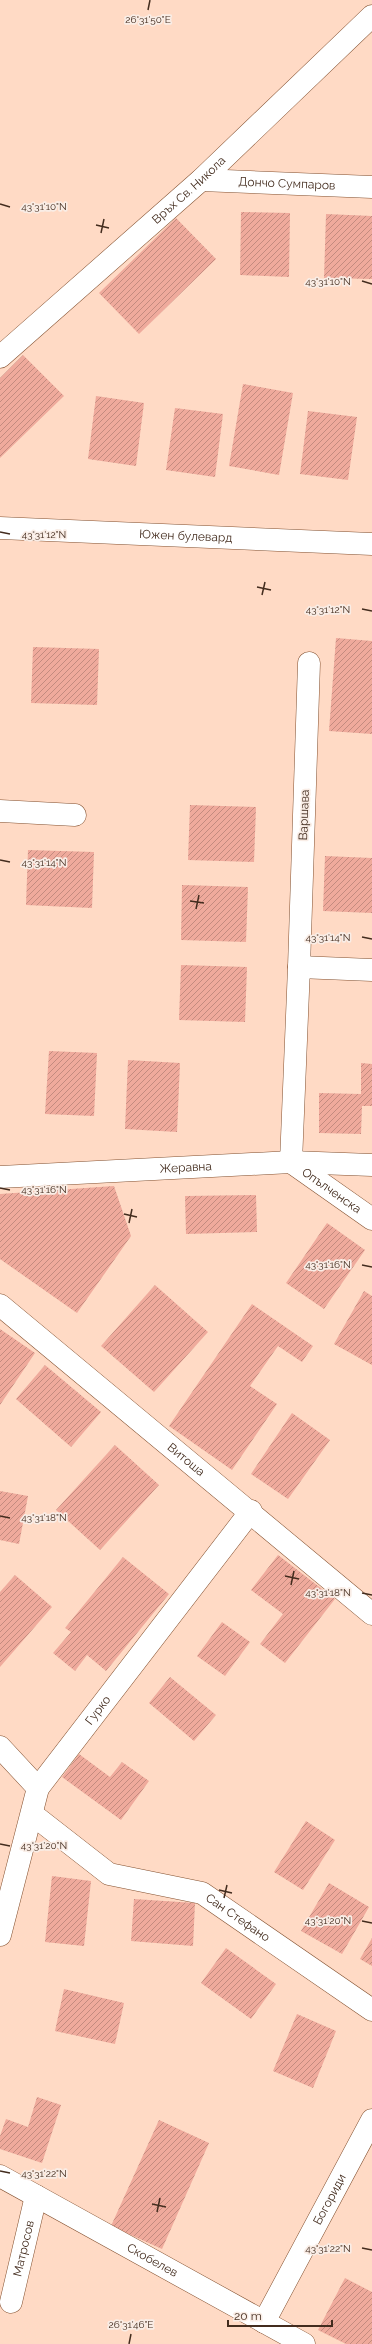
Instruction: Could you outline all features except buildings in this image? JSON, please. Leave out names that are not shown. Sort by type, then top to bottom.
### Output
[{"type":"street","name":"Връх Св. Никола","points":[[0,357],[201,180],[372,16]]},
{"type":"street","name":"Дончо Сумпаров","points":[[201,180],[372,187]]},
{"type":"street","name":"Южен булевард","points":[[0,528],[372,544]]},
{"type":"street","name":"Варшава","points":[[291,1162],[300,966],[309,663]]},
{"type":"street","points":[[0,811],[75,816]]},
{"type":"street","points":[[300,966],[372,970]]},
{"type":"street","name":"Жеравна","points":[[0,1177],[291,1162],[372,1165]]},
{"type":"street","name":"Опълченска","points":[[291,1162],[372,1219]]},
{"type":"street","name":"Витоша","points":[[0,1305],[251,1511],[372,1614]]},
{"type":"street","name":"Гурко","points":[[0,1935],[38,1788],[251,1511]]},
{"type":"street","points":[[0,1747],[38,1788]]},
{"type":"street","name":"Сан Стефано","points":[[32,1814],[109,1874],[202,1893],[372,2010]]},
{"type":"street","name":"Богориди","points":[[264,2322],[372,2120]]},
{"type":"street","name":"Скобелев","points":[[0,2176],[304,2344]]},
{"type":"street","name":"Матросов","points":[[11,2302],[36,2196]]}]
